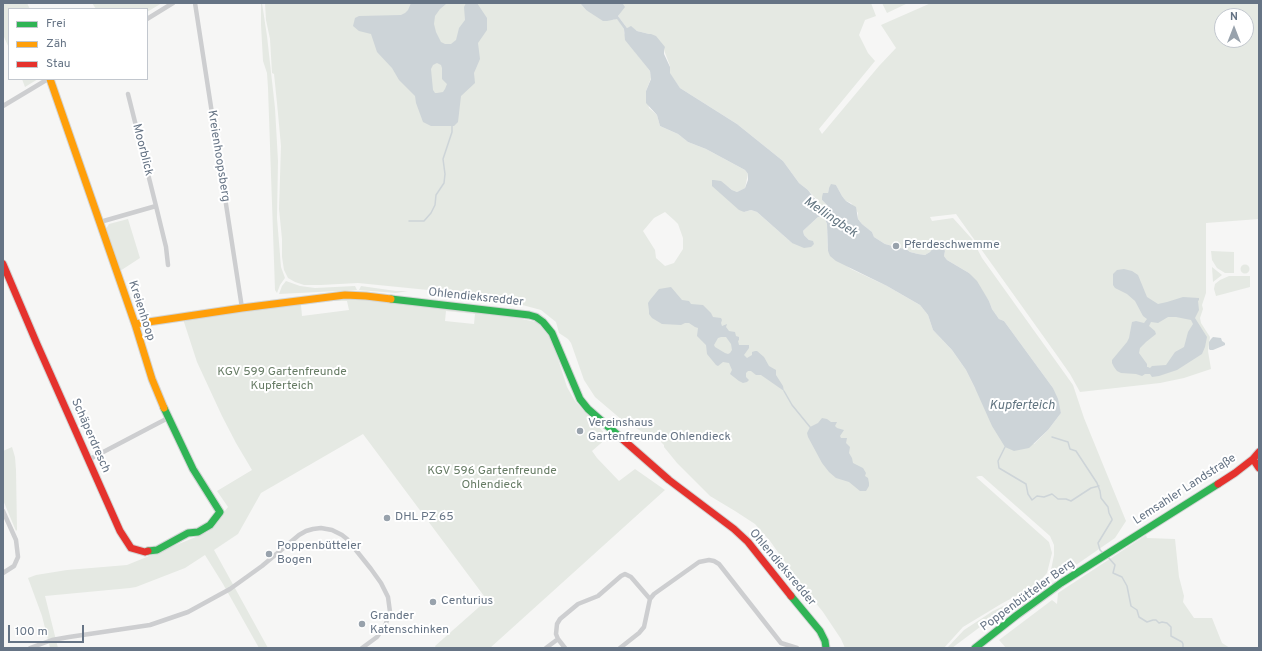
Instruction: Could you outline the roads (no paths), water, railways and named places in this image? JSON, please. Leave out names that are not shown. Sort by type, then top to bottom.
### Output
[{"type":"street","points":[[148,17],[172,3]]},
{"type":"street","name":"Kreienhoopsberg","points":[[195,3],[242,308]]},
{"type":"street","points":[[3,106],[47,80]]},
{"type":"street","name":"Kreienhoop","points":[[49,80],[100,222],[152,379],[168,418],[193,468],[220,512],[210,525],[198,532]]},
{"type":"street","name":"Moorblick","points":[[128,94],[166,247],[168,265]]},
{"type":"street","points":[[100,222],[156,206]]},
{"type":"street","name":"Schäperdresch","points":[[3,264],[120,532],[131,548],[145,552],[157,550],[188,533],[198,532]]},
{"type":"street","name":"Ohlendieksredder","points":[[135,324],[242,308],[345,295],[366,296],[536,317],[543,322],[552,333],[580,399],[588,409],[669,480],[734,529],[748,542],[820,631],[825,641],[826,648]]},
{"type":"street","points":[[88,460],[168,418]]},
{"type":"street","name":"Lemsahler Landstraße","points":[[1094,562],[1231,476],[1253,459],[1259,452]]},
{"type":"street","points":[[1253,459],[1259,468]]},
{"type":"street","points":[[3,511],[16,540],[18,557],[14,566],[3,573]]},
{"type":"street","points":[[30,648],[52,640],[150,625],[181,615],[230,589],[262,566],[299,535],[313,528],[321,528],[332,530],[347,539],[381,583],[388,597],[390,612],[386,626],[377,637],[362,648]]},
{"type":"street","points":[[620,648],[640,633],[644,627],[650,599],[654,594],[704,560],[714,561],[718,564],[781,645],[797,648]]},
{"type":"street","name":"Poppenbütteler Berg","points":[[975,648],[1017,614],[1094,562]]},
{"type":"street","points":[[565,648],[558,639],[556,628],[560,619],[578,604],[598,596],[621,576],[625,574],[631,577],[650,599]]},
{"type":"street","points":[[546,648],[558,639]]},
{"type":"water","points":[[411,3],[460,3],[446,4],[435,16],[434,24],[436,32],[441,42],[445,44],[451,44],[456,40],[459,28],[465,20],[464,7],[466,3],[477,3],[487,18],[487,30],[478,43],[480,59],[474,73],[475,83],[461,96],[458,122],[454,126],[431,126],[423,122],[415,96],[399,80],[392,68],[377,52],[371,34],[359,31],[353,26],[355,18],[359,16],[401,15],[408,10]],"holes":[[[437,63],[441,65],[442,79],[447,84],[443,92],[435,93],[433,90],[431,69],[433,65]]]},
{"type":"water","name":"Kupferteich","points":[[580,3],[623,4],[625,7],[618,16],[627,28],[631,26],[637,31],[656,36],[665,47],[664,54],[670,67],[670,73],[680,88],[737,124],[783,161],[799,183],[818,201],[820,212],[827,212],[828,206],[822,200],[823,193],[828,193],[831,184],[836,185],[846,201],[856,207],[858,219],[862,224],[872,232],[874,237],[885,244],[925,255],[933,248],[938,246],[943,248],[945,251],[944,256],[947,260],[969,273],[977,281],[999,319],[1004,321],[1053,388],[1058,399],[1061,413],[1048,430],[1029,448],[1014,451],[1005,447],[992,426],[966,370],[952,350],[933,330],[928,315],[920,305],[887,286],[836,261],[830,256],[828,251],[827,224],[824,217],[818,217],[803,231],[804,235],[809,240],[813,241],[814,244],[811,247],[804,248],[792,243],[757,212],[751,210],[744,212],[739,210],[712,186],[712,180],[721,181],[737,192],[745,188],[748,180],[748,174],[745,170],[706,149],[688,142],[678,134],[660,126],[657,115],[646,103],[646,91],[651,79],[650,71],[625,40],[624,29],[617,19],[603,21],[586,10]]},
{"type":"water","points":[[1124,269],[1132,271],[1138,275],[1147,297],[1158,304],[1183,297],[1199,298],[1199,310],[1195,318],[1207,337],[1202,354],[1177,370],[1159,376],[1152,377],[1150,374],[1145,374],[1142,376],[1117,371],[1112,363],[1112,360],[1127,342],[1132,322],[1136,321],[1144,323],[1147,319],[1143,316],[1135,301],[1127,294],[1115,288],[1113,285],[1113,274],[1117,270]],"holes":[[[1168,317],[1191,320],[1193,324],[1188,332],[1184,347],[1175,352],[1166,365],[1152,366],[1150,368],[1147,367],[1147,364],[1139,353],[1140,348],[1156,334],[1155,331],[1149,326],[1151,322],[1158,323]]]},
{"type":"water","points":[[671,287],[682,300],[689,301],[691,304],[703,305],[713,317],[721,318],[722,326],[727,324],[726,327],[729,331],[735,332],[736,336],[739,337],[739,345],[749,345],[749,348],[744,355],[747,358],[752,355],[752,352],[757,351],[764,357],[769,366],[776,370],[776,375],[783,386],[784,391],[761,375],[756,375],[751,371],[746,373],[746,377],[749,380],[743,383],[730,374],[732,370],[729,363],[723,362],[718,366],[716,365],[707,354],[706,345],[697,336],[698,328],[689,323],[681,325],[662,324],[652,318],[649,314],[648,303],[659,289]],"holes":[[[726,337],[731,344],[732,350],[728,354],[714,345],[718,338]]]},
{"type":"water","points":[[1213,337],[1221,338],[1225,345],[1210,350],[1209,342]]},
{"type":"water","points":[[822,418],[831,422],[837,422],[835,426],[844,430],[840,436],[841,438],[847,438],[846,443],[850,447],[849,453],[853,463],[863,468],[866,473],[865,476],[868,478],[869,486],[866,491],[860,491],[849,482],[836,478],[822,463],[807,433],[810,427],[818,423]]},
{"type":"waterway","points":[[409,221],[424,221],[431,213],[435,205],[436,195],[444,183],[445,174],[443,159],[452,132],[452,126]]},
{"type":"waterway","points":[[784,391],[792,405],[810,427]]},
{"type":"waterway","name":"Mellingbek","points":[[1052,437],[1068,442],[1070,449],[1076,451],[1097,483],[1101,498],[1108,507],[1112,520],[1098,543],[1100,550],[1104,554]]},
{"type":"waterway","points":[[1005,447],[998,461],[999,468],[1026,484],[1028,494],[1032,500],[1037,496],[1044,497],[1052,494],[1058,499],[1066,499],[1071,501],[1091,488],[1099,486]]},
{"type":"waterway","name":"Mellingbek","points":[[1107,556],[1115,565],[1113,573],[1122,577],[1127,586],[1131,606],[1137,610],[1139,617],[1147,622],[1156,620],[1159,623],[1167,623],[1171,627],[1171,636],[1182,642],[1183,648]]},
{"type":"place","name":"Pferdeschwemme","points":[[896,246]]},
{"type":"place","name":"Vereinshaus Gartenfreunde Ohlendieck","points":[[580,431]]},
{"type":"place","name":"DHL PZ 65","points":[[387,518]]},
{"type":"place","name":"Poppenbütteler Bogen","points":[[269,554]]},
{"type":"place","name":"Centurius","points":[[433,602]]},
{"type":"place","name":"Grander Katenschinken","points":[[362,624]]},
{"type":"park label","name":"KGV 599 Gartenfreunde Kupferteich","points":[[282,380]]},
{"type":"park label","name":"KGV 596 Gartenfreunde Ohlendieck","points":[[492,479]]}]
